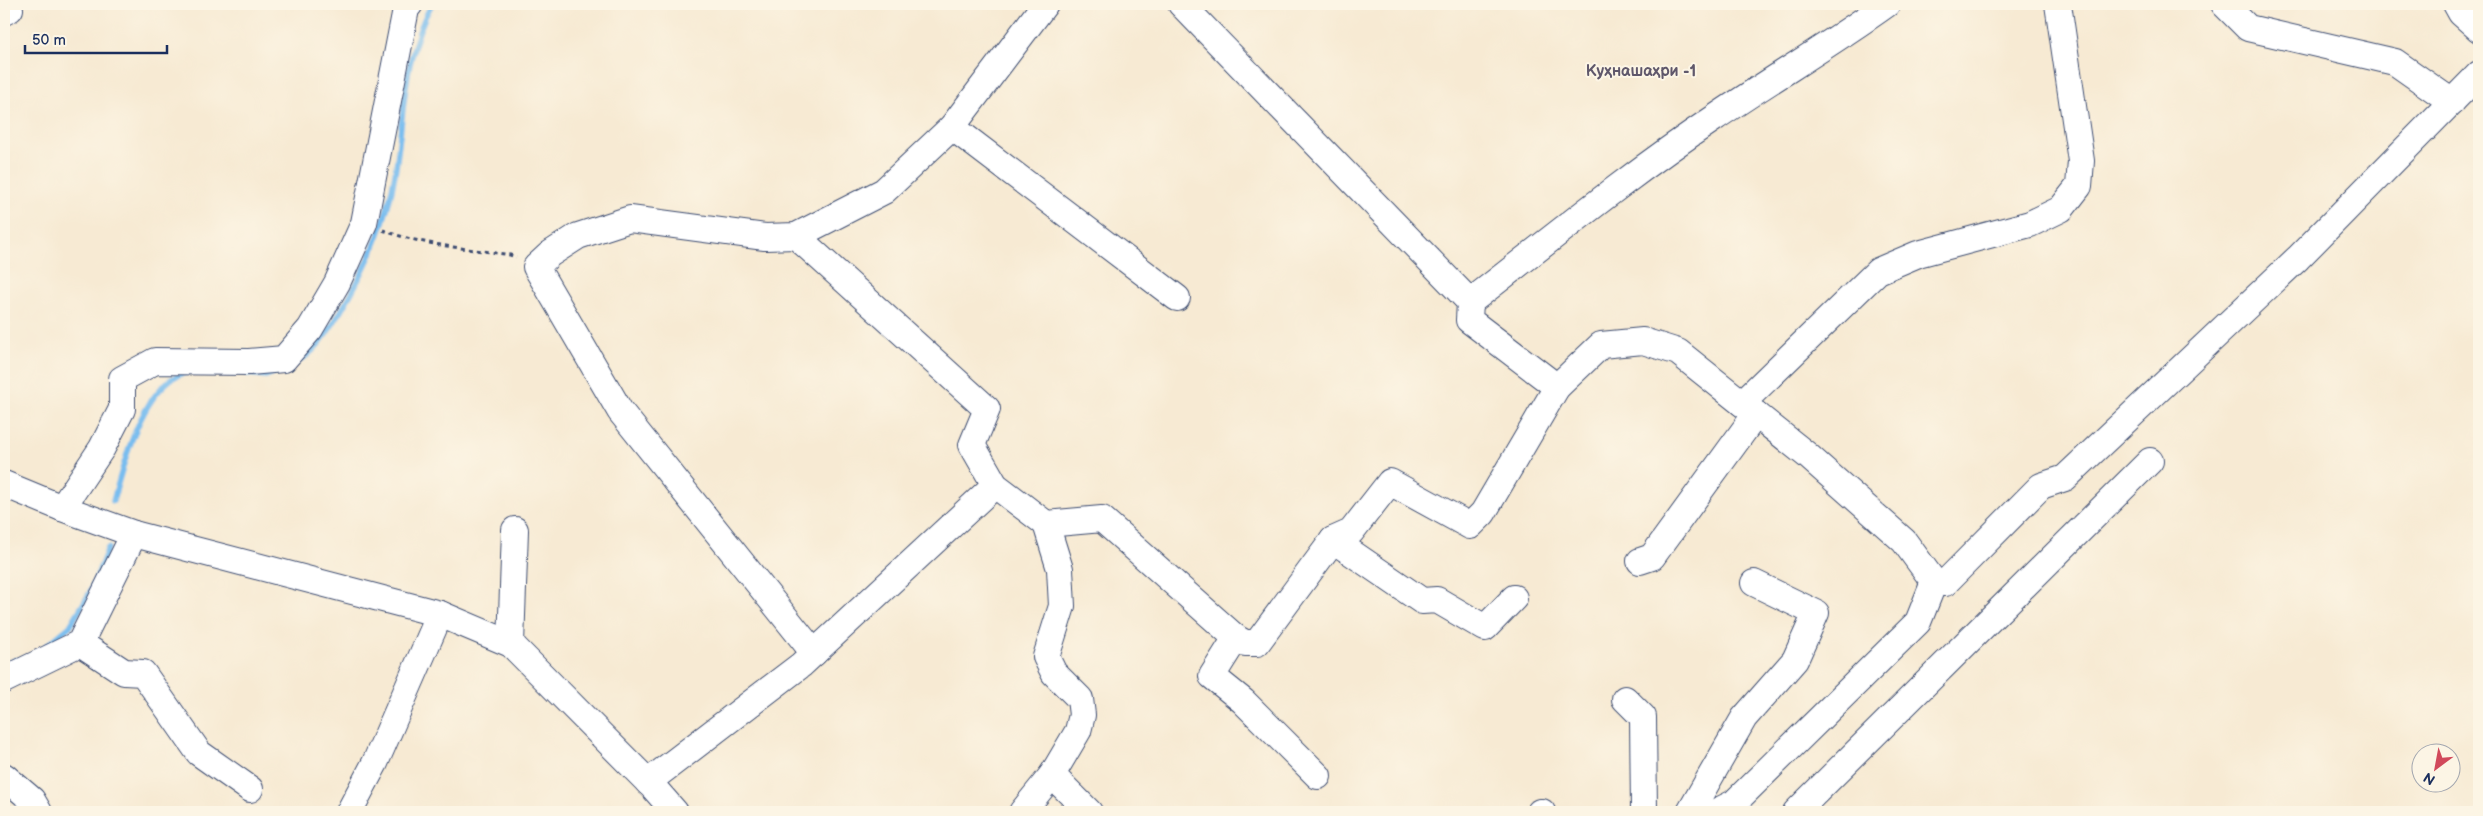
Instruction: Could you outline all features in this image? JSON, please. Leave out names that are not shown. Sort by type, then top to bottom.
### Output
[{"type":"street","points":[[62,508],[102,448],[122,409],[122,379],[155,361],[249,362],[284,359],[310,329],[337,283],[364,223],[406,9],[410,4]]},
{"type":"street","points":[[814,653],[620,411],[536,267],[550,254],[578,236],[630,219],[765,237],[796,236],[884,191],[952,126],[1045,4]]},
{"type":"street","points":[[1181,4],[1470,302],[1469,320],[1557,387]]},
{"type":"street","points":[[1470,302],[1608,194],[1712,120],[1841,37],[1886,4]]},
{"type":"street","points":[[1640,561],[1652,557],[1749,408],[1878,271],[1918,254],[2030,224],[2060,209],[2079,186],[2081,161],[2058,4]]},
{"type":"street","points":[[2224,4],[2248,28],[2395,62],[2452,102]]},
{"type":"street","points":[[2456,4],[2461,13],[2479,29]]},
{"type":"street","points":[[1046,524],[1102,519],[1236,638],[1246,643],[1258,643],[1333,540],[1351,532],[1390,482],[1470,526],[1483,513],[1557,387],[1601,345],[1642,341],[1678,352],[1749,408],[1807,455],[1904,541],[1934,582],[1945,583],[2041,486],[2066,478],[2298,258],[2479,74]]},
{"type":"street","points":[[952,126],[1177,298]]},
{"type":"street","points":[[796,236],[987,409],[972,446],[995,484],[1046,524],[1060,569],[1062,606],[1046,657],[1054,673],[1080,699],[1082,715],[1078,731],[1052,775],[1022,812]]},
{"type":"street","points":[[1796,812],[2150,461]]},
{"type":"street","points":[[4,484],[62,508],[134,534],[440,614],[511,644],[648,782],[675,812]]},
{"type":"street","points":[[648,782],[814,653],[995,484]]},
{"type":"street","points":[[511,644],[515,530]]},
{"type":"street","points":[[4,680],[80,642],[134,534]]},
{"type":"street","points":[[1333,540],[1422,601],[1437,600],[1485,628],[1514,598]]},
{"type":"street","points":[[1690,812],[1744,718],[1795,660],[1816,614],[1754,582]]},
{"type":"street","points":[[1716,812],[1734,803],[1918,622],[1934,582]]},
{"type":"street","points":[[350,812],[375,763],[440,614]]},
{"type":"street","points":[[1236,638],[1212,676],[1243,701],[1318,776]]},
{"type":"street","points":[[80,642],[124,672],[143,673],[199,753],[250,789]]},
{"type":"street","points":[[1625,699],[1643,717],[1644,812]]},
{"type":"street","points":[[1052,775],[1089,812]]},
{"type":"street","points":[[4,776],[32,800],[39,812]]},
{"type":"path","points":[[385,231],[399,237],[430,243],[510,254],[536,267]]},
{"type":"waterway","points":[[293,364],[315,348],[336,319],[367,262],[381,228],[395,174],[406,86],[415,43],[422,23],[432,4]]},
{"type":"waterway","points":[[248,374],[266,376],[278,371]]},
{"type":"waterway","points":[[113,501],[127,453],[140,420],[159,391],[170,380],[187,372]]},
{"type":"waterway","points":[[45,647],[70,626],[89,594],[108,548]]},
{"type":"waterway","points":[[4,665],[16,660]]},
{"type":"district","name":"Куҳнашаҳри -1","points":[[1641,70]]}]
